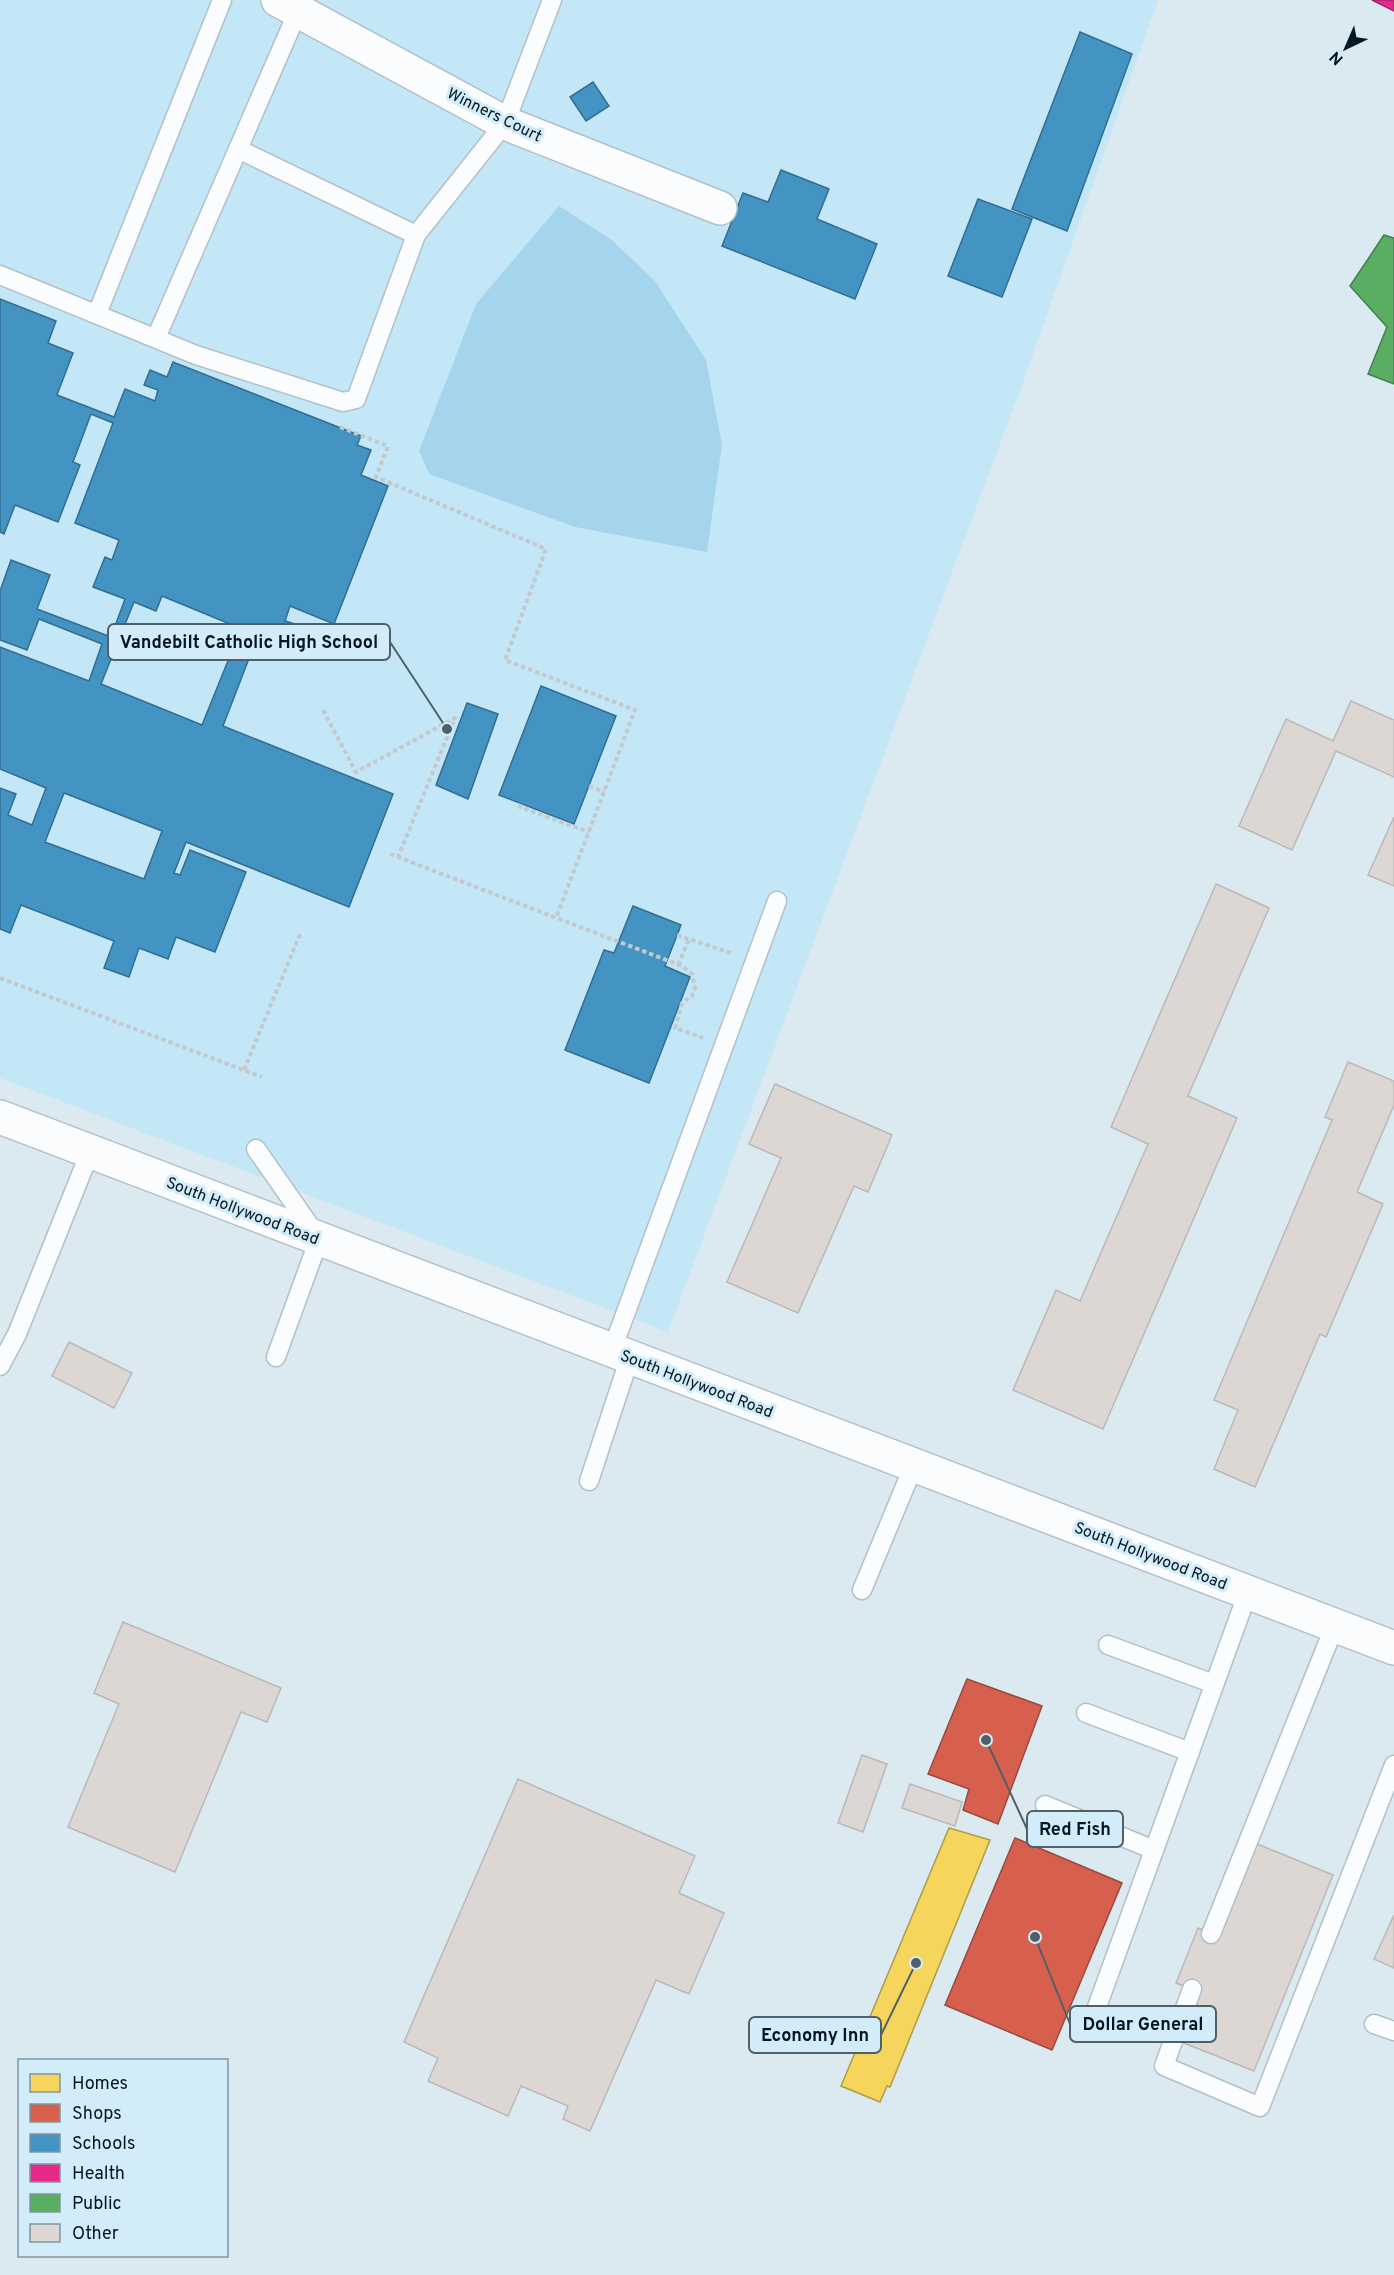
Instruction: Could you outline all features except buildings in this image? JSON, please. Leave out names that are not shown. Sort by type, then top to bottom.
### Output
[{"type":"main road","name":"Winners Court","points":[[288,5],[506,123],[720,208]]},
{"type":"main road","name":"South Hollywood Road","points":[[0,1117],[1394,1648]]},
{"type":"lane","points":[[97,314],[222,0]]},
{"type":"lane","points":[[0,275],[196,355],[343,402],[356,399],[416,235],[506,123],[552,0]]},
{"type":"lane","points":[[156,338],[238,149],[288,5]]},
{"type":"lane","points":[[238,149],[416,235]]},
{"type":"lane","points":[[589,1481],[621,1354],[723,1046],[777,901]]},
{"type":"lane","points":[[256,1149],[319,1239],[276,1357]]},
{"type":"lane","points":[[0,1366],[17,1334],[90,1152]]},
{"type":"lane","points":[[862,1590],[914,1465]]},
{"type":"lane","points":[[1093,2018],[1248,1592]]},
{"type":"lane","points":[[1211,1934],[1335,1625]]},
{"type":"lane","points":[[1108,1645],[1214,1684]]},
{"type":"lane","points":[[1086,1713],[1190,1752]]},
{"type":"lane","points":[[1192,1989],[1164,2066],[1260,2107],[1394,1766]]},
{"type":"lane","points":[[1045,1805],[1154,1850]]},
{"type":"lane","points":[[1374,2024],[1394,2031]]},
{"type":"path","points":[[334,425],[388,446],[376,477],[546,549],[505,660],[635,710],[556,918]]},
{"type":"path","points":[[323,710],[356,772],[455,718],[398,857]]},
{"type":"path","points":[[590,786],[604,792]]},
{"type":"path","points":[[521,804],[520,807],[589,832]]},
{"type":"path","points":[[390,854],[678,965],[692,974],[695,988],[692,996],[682,1002],[675,1028],[723,1046]]},
{"type":"path","points":[[244,1070],[301,932]]},
{"type":"path","points":[[677,934],[754,962]]},
{"type":"path","points":[[678,965],[689,939]]},
{"type":"path","points":[[0,978],[262,1077]]},
{"type":"shaded area","points":[[0,0],[1158,0],[1024,380],[668,1332],[0,1078]]},
{"type":"shaded area","points":[[559,206],[612,240],[655,281],[706,360],[722,445],[707,552],[575,527],[429,474],[419,451],[476,304]]},
{"type":"place","name":"Vandebilt Catholic High School","points":[[447,729]]},
{"type":"place","name":"Red Fish","points":[[986,1740]]},
{"type":"place","name":"Dollar General","points":[[1035,1937]]},
{"type":"place","name":"Economy Inn","points":[[916,1963]]}]
